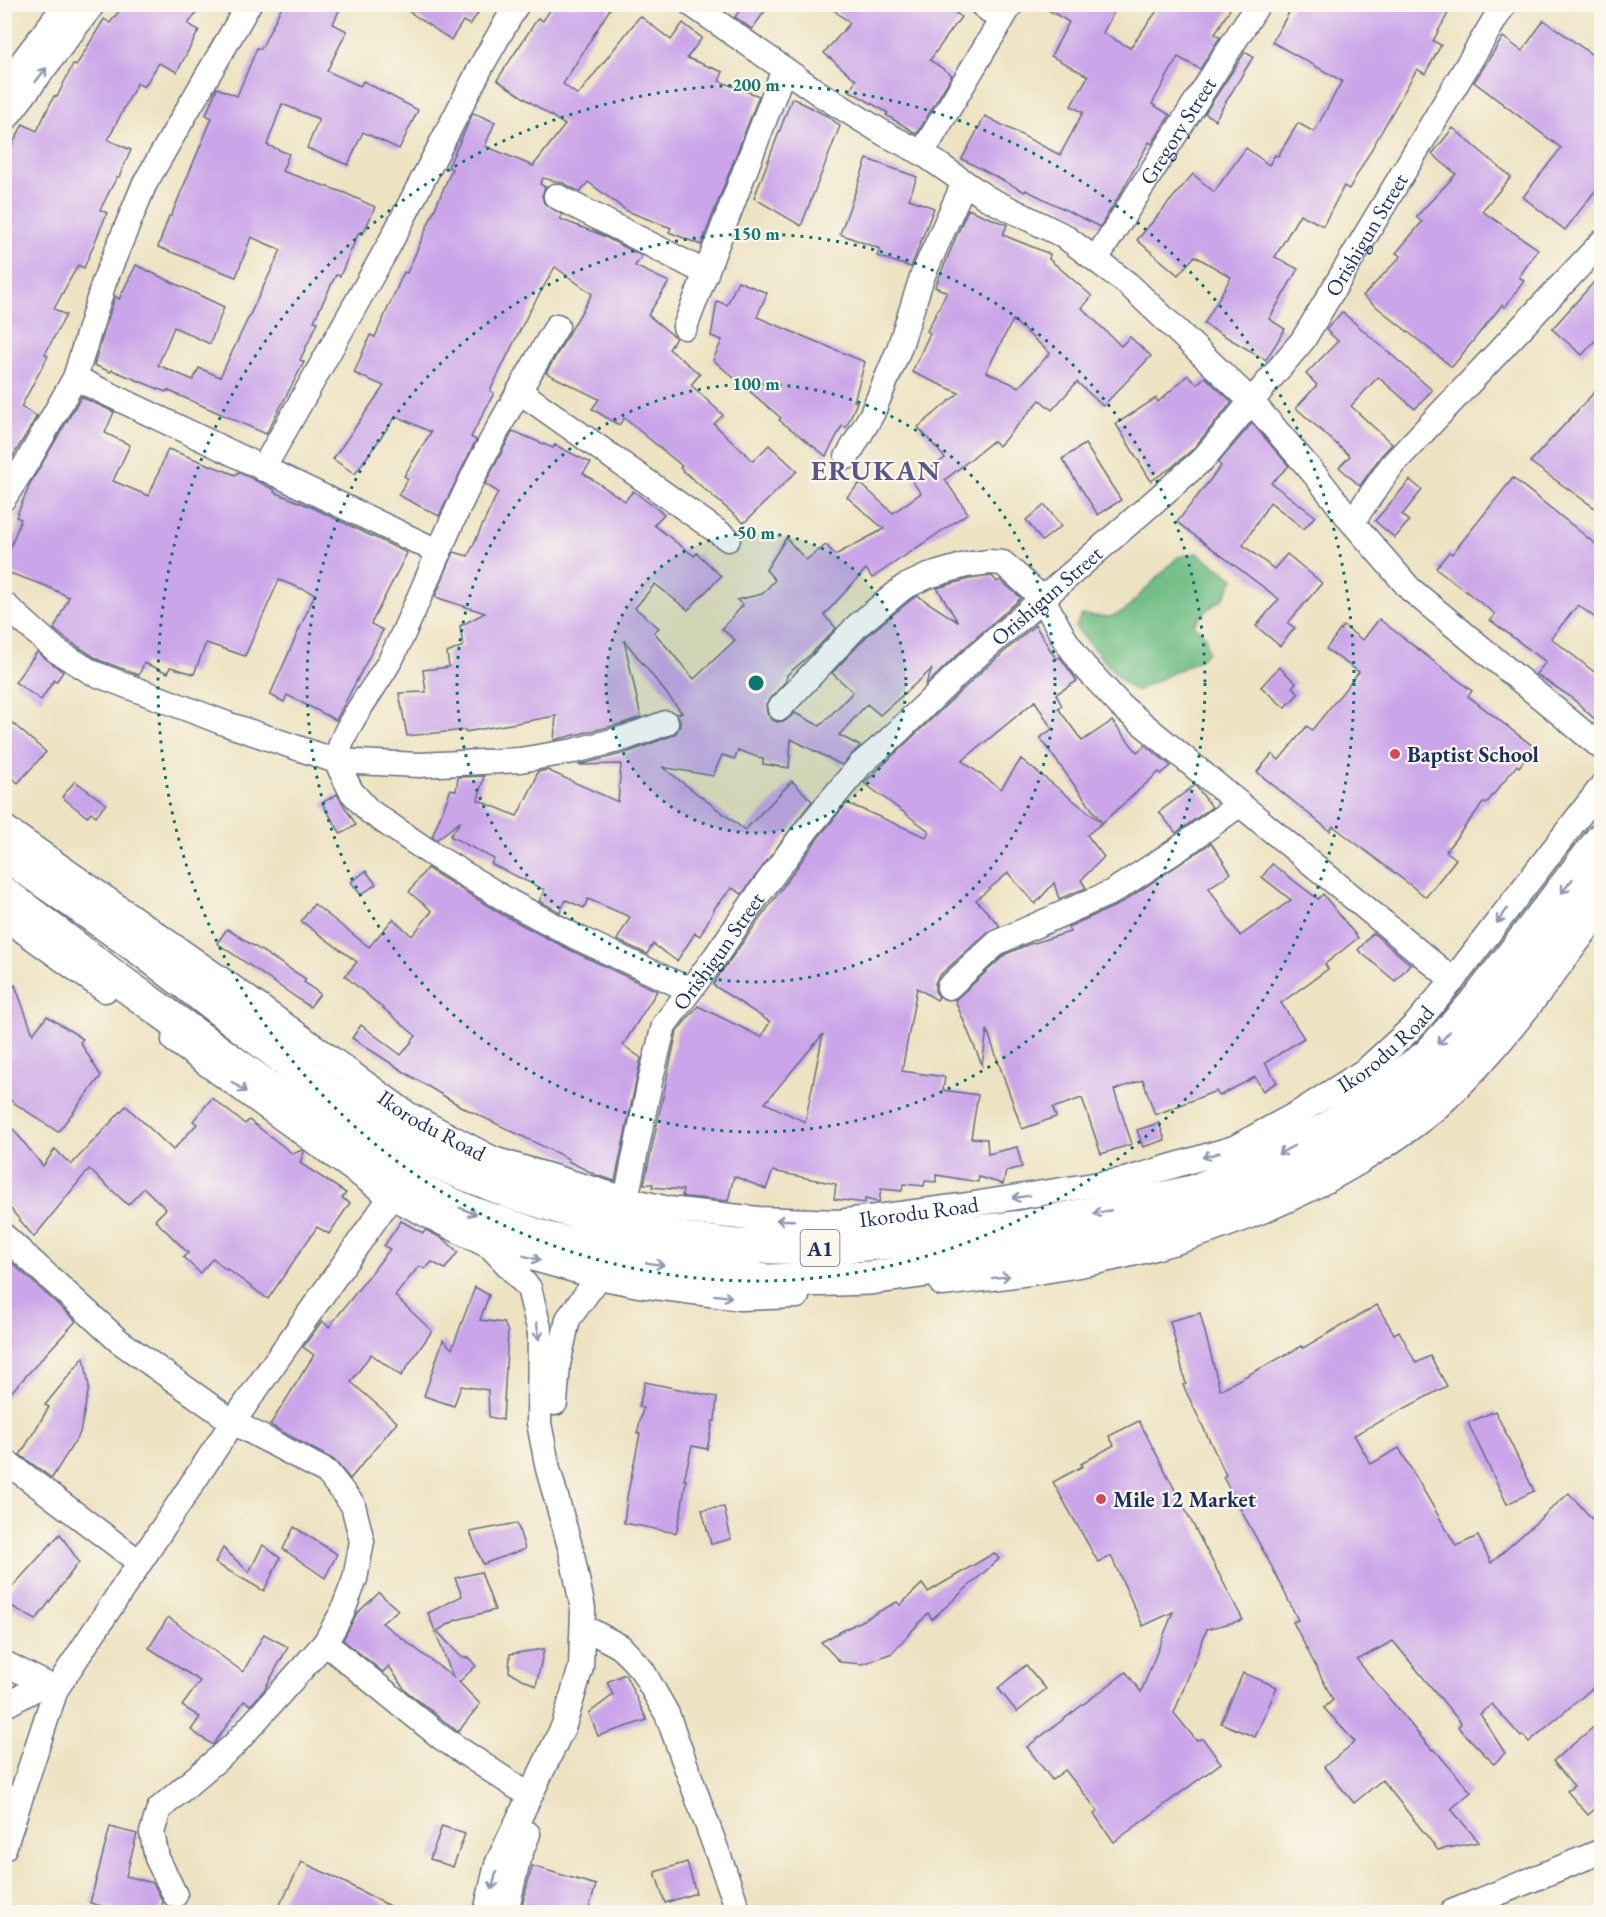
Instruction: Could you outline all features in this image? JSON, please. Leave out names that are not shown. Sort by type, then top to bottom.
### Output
[{"type":"highway","name":"Ikorodu Road","points":[[19,850],[141,949],[312,1079],[375,1125],[443,1165],[511,1192],[620,1226],[673,1238],[737,1246],[817,1248],[1023,1227],[1122,1208],[1196,1191],[1288,1150],[1327,1129],[1429,1055],[1478,1000],[1602,839]]},
{"type":"highway","name":"A1","points":[[4,894],[114,977],[334,1135],[427,1194],[473,1214],[544,1238],[635,1261],[768,1281],[870,1278],[1000,1260],[1127,1236],[1181,1222],[1244,1200],[1299,1175],[1350,1148],[1446,1075],[1499,1018],[1602,878]]},
{"type":"highway","points":[[4,916],[114,977]]},
{"type":"street","points":[[4,86],[66,4]]},
{"type":"street","points":[[4,121],[93,4]]},
{"type":"street","points":[[4,498],[75,378],[104,282],[144,185],[249,4]]},
{"type":"street","points":[[263,469],[389,244],[483,63],[517,4]]},
{"type":"street","points":[[691,4],[876,129],[922,153],[987,198],[1064,236],[1128,284],[1251,401],[1410,589],[1602,748]]},
{"type":"street","points":[[922,153],[1006,12],[981,4]]},
{"type":"street","name":"Gregory Street","points":[[1096,259],[1258,4]]},
{"type":"street","name":"Orishigun Street","points":[[626,1199],[664,1025],[807,829],[861,764],[890,740],[971,661],[1203,459],[1304,340],[1504,4]]},
{"type":"street","points":[[685,327],[784,69]]},
{"type":"street","points":[[847,457],[872,414],[900,349],[922,277],[964,183]]},
{"type":"street","points":[[556,196],[706,273]]},
{"type":"street","points":[[1352,522],[1392,465],[1602,242]]},
{"type":"street","points":[[557,326],[484,454],[390,660],[339,747],[336,761],[351,791],[369,811],[435,856],[510,902],[690,990]]},
{"type":"street","points":[[75,378],[439,552]]},
{"type":"street","points":[[519,391],[728,539]]},
{"type":"street","points":[[780,708],[858,625],[904,587],[928,576],[966,566],[989,562],[1002,563],[1043,599],[1064,638],[1083,665],[1103,688],[1130,713],[1453,980]]},
{"type":"street","points":[[4,604],[57,651],[93,673],[216,720],[336,761],[419,765],[520,760],[574,751],[626,738],[666,723]]},
{"type":"street","name":"Ikorodu Road","points":[[4,827],[19,850],[235,989],[409,1115],[493,1159],[626,1199],[668,1209],[758,1219],[839,1222],[961,1206],[1125,1180],[1234,1148],[1300,1112],[1367,1069],[1415,1024],[1453,980],[1602,786]]},
{"type":"street","points":[[949,987],[998,942],[1112,892],[1178,850],[1240,804]]},
{"type":"street","points":[[4,916],[391,1197],[491,1247],[599,1277],[639,1285],[741,1298],[875,1293],[1029,1274],[1143,1251],[1238,1222],[1320,1185],[1382,1148],[1441,1104],[1475,1071],[1524,1013],[1602,909]]},
{"type":"street","points":[[4,1848],[50,1687],[140,1562],[233,1422],[391,1197]]},
{"type":"street","points":[[4,1236],[119,1341],[233,1422],[327,1472],[353,1505],[362,1541],[355,1580],[342,1613],[325,1643],[233,1746],[159,1809],[153,1833],[157,1858],[176,1895]]},
{"type":"street","points":[[486,1912],[498,1864],[564,1725],[581,1667],[583,1609],[571,1550],[548,1469],[539,1423],[540,1332],[529,1288],[491,1247]]},
{"type":"street","points":[[506,1912],[518,1859],[546,1791],[573,1737],[591,1678],[593,1632],[590,1577],[578,1517],[562,1464],[554,1422],[558,1364],[568,1319],[599,1277]]},
{"type":"street","points":[[4,1460],[140,1562]]},
{"type":"street","points":[[593,1632],[621,1647],[642,1670],[667,1714],[740,1912]]},
{"type":"street","points":[[325,1643],[442,1738],[530,1796]]},
{"type":"street","points":[[4,1663],[50,1687]]},
{"type":"street","points":[[4,1706],[50,1687]]},
{"type":"street","points":[[1452,1912],[1602,1851]]},
{"type":"green space","points":[[1196,553],[1234,578],[1223,599],[1209,608],[1193,625],[1205,635],[1208,652],[1195,662],[1135,691],[1120,679],[1075,627],[1082,615],[1110,617],[1124,611],[1178,557]]},
{"type":"building","points":[[124,4],[203,4],[188,24],[199,30],[177,72],[159,63],[144,87],[137,83],[108,140],[131,150],[100,210],[107,213],[84,268],[78,265],[54,309],[66,315],[45,354],[48,356],[21,407],[37,416],[5,470],[4,161],[23,124],[37,131],[73,64],[76,66],[104,19],[110,23]]},
{"type":"building","points":[[283,4],[342,4],[333,24],[347,31],[327,71],[360,86],[363,81],[418,110],[399,149],[363,132],[348,165],[307,148],[319,119],[282,104],[267,145],[289,154],[282,171],[345,193],[375,207],[363,234],[359,232],[340,276],[336,275],[314,321],[318,322],[300,360],[304,362],[266,434],[167,390],[166,392],[94,365],[115,296],[119,299],[136,265],[224,307],[210,344],[174,327],[158,365],[193,380],[199,368],[220,377],[281,250],[251,237],[236,277],[158,247],[169,216],[171,216],[212,118],[206,115],[217,88],[237,96],[257,48],[261,49]]},
{"type":"building","points":[[398,4],[484,4],[470,25],[463,21],[451,40]]},
{"type":"building","points":[[554,4],[613,4],[563,84],[578,95],[640,16],[671,40],[683,23],[702,38],[687,58],[723,72],[719,81],[759,96],[701,245],[669,232],[671,228],[627,211],[588,182],[580,192],[563,183],[543,178],[540,184],[545,187],[542,196],[544,203],[562,215],[560,219],[599,234],[642,256],[635,266],[669,282],[648,315],[676,338],[669,349],[700,374],[691,385],[723,415],[714,424],[753,461],[769,445],[797,471],[744,523],[680,468],[682,466],[624,418],[619,425],[592,409],[599,399],[546,373],[592,294],[555,267],[528,314],[490,391],[494,393],[471,437],[476,440],[439,516],[398,495],[408,479],[404,476],[431,432],[396,416],[355,474],[333,459],[384,386],[354,373],[370,335],[375,337],[404,272],[407,273],[452,169],[448,167],[473,113],[495,122],[485,146],[533,166],[565,125],[497,80],[538,18],[543,21]]},
{"type":"building","points":[[744,4],[770,4],[752,29],[735,17]]},
{"type":"building","points":[[826,4],[944,4],[961,17],[930,60],[952,75],[917,134],[886,115],[888,113],[850,91],[856,80],[824,53],[850,23]]},
{"type":"building","points":[[1038,4],[1118,4],[1103,33],[1130,48],[1162,4],[1233,4],[1215,34],[1220,37],[1200,69],[1178,57],[1152,104],[1170,115],[1152,144],[1149,142],[1100,227],[962,159],[985,116],[1060,155],[1083,112],[1071,106],[1088,76],[1051,56],[1069,22]]},
{"type":"building","points":[[1294,4],[1453,4],[1433,41],[1441,45],[1425,74],[1417,69],[1349,189],[1344,186],[1323,226],[1300,214],[1275,257],[1298,269],[1269,319],[1285,329],[1266,360],[1204,324],[1231,277],[1195,256],[1178,275],[1137,240],[1193,174],[1214,192],[1246,148],[1269,165],[1275,155],[1278,156],[1298,123],[1314,132],[1342,81],[1272,42]]},
{"type":"building","points":[[1544,20],[1602,62],[1602,182],[1565,230],[1523,197],[1561,148],[1474,82],[1503,37],[1522,51]]},
{"type":"building","points":[[1245,52],[1253,57],[1215,120],[1205,113]]},
{"type":"building","points":[[792,98],[829,117],[840,126],[801,226],[754,198]]},
{"type":"building","points":[[1453,128],[1511,177],[1482,211],[1538,249],[1519,277],[1524,281],[1505,307],[1502,305],[1452,367],[1363,296],[1401,256],[1396,253],[1422,222],[1416,217],[1456,174],[1432,154]]},
{"type":"building","points":[[867,159],[917,177],[909,199],[934,208],[911,267],[877,256],[880,249],[840,234]]},
{"type":"building","points":[[968,209],[1007,225],[1003,235],[1050,254],[1049,259],[1092,296],[1082,308],[1121,346],[1130,337],[1151,356],[1103,406],[1077,382],[1052,410],[1040,400],[999,446],[993,441],[945,480],[968,513],[872,578],[866,569],[824,615],[836,628],[787,675],[786,681],[766,704],[767,713],[777,722],[785,721],[795,713],[820,726],[853,692],[832,673],[868,635],[918,596],[958,622],[937,588],[969,579],[992,576],[1021,598],[925,686],[932,669],[880,715],[867,704],[839,735],[860,746],[842,765],[791,739],[789,768],[763,764],[763,759],[738,750],[735,759],[722,755],[713,776],[662,767],[745,830],[792,781],[812,801],[742,894],[732,888],[716,906],[700,936],[695,933],[677,961],[653,944],[647,954],[617,940],[630,917],[588,899],[584,908],[566,900],[560,912],[539,901],[545,890],[491,864],[494,859],[450,836],[461,821],[436,840],[432,837],[451,789],[456,791],[458,777],[484,776],[478,800],[517,816],[535,781],[537,772],[547,770],[618,802],[621,764],[578,765],[629,752],[671,736],[680,726],[680,719],[676,714],[682,713],[624,640],[641,717],[554,740],[556,716],[465,732],[465,730],[407,736],[399,693],[426,692],[423,670],[449,667],[447,653],[463,646],[460,626],[485,613],[435,597],[454,552],[468,556],[498,492],[485,484],[513,431],[553,448],[555,445],[591,463],[583,473],[625,501],[633,491],[664,514],[654,525],[694,556],[697,553],[721,576],[688,610],[655,584],[635,608],[659,628],[654,632],[694,679],[735,640],[722,629],[743,605],[737,600],[762,594],[775,580],[766,570],[786,538],[806,560],[826,545],[835,555],[884,529],[847,497],[860,483],[893,513],[921,493],[912,481],[945,458],[918,427],[959,393],[912,372],[930,333],[927,331],[947,292],[935,287]],"holes":[[[1013,320],[1050,353],[1019,387],[986,372]]]},
{"type":"building","points":[[1602,273],[1602,333],[1582,355],[1552,329]]},
{"type":"building","points":[[738,281],[767,293],[757,317],[865,362],[854,401],[857,402],[846,428],[842,426],[826,456],[779,420],[781,418],[713,360],[722,340],[711,336],[717,301],[727,305]]},
{"type":"building","points":[[1342,312],[1432,390],[1415,409],[1378,377],[1351,406],[1392,444],[1360,486],[1339,467],[1350,456],[1296,408],[1317,385],[1306,374],[1338,341],[1326,330]]},
{"type":"building","points":[[1188,375],[1197,384],[1205,377],[1232,402],[1193,449],[1151,481],[1116,424],[1156,398],[1158,402]]},
{"type":"building","points":[[1602,384],[1602,513],[1530,462]]},
{"type":"building","points":[[81,397],[114,412],[105,433],[130,445],[113,481],[149,496],[168,449],[236,475],[238,472],[275,490],[274,492],[309,506],[407,553],[371,624],[383,630],[336,720],[287,695],[284,702],[270,695],[315,594],[279,580],[245,656],[206,643],[194,674],[170,667],[168,673],[144,663],[139,675],[99,660],[54,629],[69,597],[4,571],[4,565],[21,519],[16,517],[31,482]]},
{"type":"building","points":[[1252,423],[1289,466],[1271,483],[1315,516],[1304,529],[1270,502],[1243,545],[1274,569],[1287,554],[1322,583],[1288,623],[1295,628],[1280,646],[1256,626],[1279,599],[1177,522],[1221,466],[1218,463]]},
{"type":"building","points":[[1085,444],[1121,500],[1098,515],[1062,459]]},
{"type":"building","points":[[1513,478],[1602,549],[1602,623],[1578,605],[1551,638],[1602,678],[1602,726],[1571,697],[1536,674],[1546,662],[1490,620],[1495,614],[1436,568],[1449,552],[1452,554]]},
{"type":"building","points":[[1410,480],[1422,490],[1402,515],[1409,521],[1395,538],[1375,521]]},
{"type":"building","points":[[1045,505],[1061,526],[1042,541],[1026,520]]},
{"type":"building","points":[[1379,619],[1472,691],[1468,696],[1534,747],[1486,804],[1484,802],[1446,851],[1456,859],[1426,897],[1333,826],[1330,831],[1257,772],[1272,754],[1279,760],[1307,726],[1312,730],[1359,672],[1326,649],[1343,626],[1363,640]]},
{"type":"building","points":[[1035,625],[1056,659],[1060,657],[1077,681],[1056,694],[1062,706],[1058,708],[1082,741],[1112,721],[1137,752],[1145,745],[1171,766],[1161,774],[1159,772],[1102,823],[1087,835],[1104,857],[1081,880],[1086,888],[1059,899],[1054,883],[1035,904],[1008,873],[976,900],[1000,926],[988,932],[939,976],[935,983],[935,991],[939,997],[937,1000],[917,988],[902,1071],[945,1077],[943,1090],[978,1095],[971,1138],[987,1139],[988,1154],[1017,1147],[1022,1167],[1006,1171],[1003,1184],[979,1177],[978,1182],[936,1175],[936,1182],[925,1181],[924,1186],[903,1184],[902,1191],[881,1189],[879,1202],[865,1199],[865,1203],[834,1199],[836,1184],[773,1171],[766,1189],[734,1176],[728,1201],[686,1197],[682,1196],[683,1190],[644,1184],[677,1031],[698,1006],[761,1037],[770,1022],[713,985],[818,838],[847,803],[926,837],[929,831],[864,783],[981,672]],"holes":[[[1035,701],[1052,729],[1040,738],[1102,823],[1021,759],[1001,789],[962,761]],[[823,1034],[805,1122],[765,1103]]]},
{"type":"building","points":[[37,652],[63,672],[56,682],[54,680],[41,700],[15,682]]},
{"type":"building","points":[[1279,667],[1296,683],[1292,687],[1299,693],[1285,708],[1261,687]]},
{"type":"building","points":[[4,716],[46,752],[18,783],[4,770]]},
{"type":"building","points":[[75,781],[106,804],[96,816],[91,812],[87,817],[62,797]]},
{"type":"building","points":[[1195,785],[1212,807],[1176,833],[1159,812]]},
{"type":"building","points":[[337,794],[356,825],[341,834],[322,803]]},
{"type":"building","points":[[1211,843],[1231,873],[1209,888],[1240,936],[1291,900],[1262,877],[1272,864],[1318,899],[1323,894],[1358,938],[1325,964],[1328,969],[1281,1003],[1304,1038],[1265,1063],[1277,1082],[1263,1091],[1255,1077],[1219,1096],[1216,1091],[1155,1115],[1143,1080],[1114,1090],[1132,1144],[1101,1154],[1082,1098],[1053,1108],[1056,1117],[1022,1129],[987,1030],[982,1065],[955,1000],[1006,954],[1070,932],[1068,927],[1120,904]]},
{"type":"building","points":[[427,868],[503,915],[657,991],[623,1045],[641,1058],[615,1181],[596,1175],[568,1161],[569,1159],[462,1107],[352,1038],[361,1025],[401,1055],[416,1036],[345,976],[357,962],[301,921],[314,904],[369,947],[393,919],[412,936],[432,911],[409,892]]},
{"type":"building","points":[[366,871],[376,884],[361,895],[351,882]]},
{"type":"building","points":[[227,929],[306,979],[304,982],[320,994],[310,1007],[217,943]]},
{"type":"building","points":[[1373,933],[1410,964],[1395,981],[1358,950]]},
{"type":"building","points":[[15,985],[33,1034],[47,1016],[83,1039],[80,1042],[101,1076],[58,1132],[4,1096],[4,997]]},
{"type":"building","points":[[212,1098],[245,1124],[249,1120],[293,1154],[302,1150],[304,1152],[300,1163],[346,1193],[342,1198],[350,1203],[329,1234],[317,1227],[268,1299],[226,1270],[213,1258],[200,1273],[183,1257],[188,1253],[155,1220],[166,1209],[144,1188],[128,1205],[89,1169],[34,1237],[4,1201],[4,1138],[12,1128],[43,1166],[55,1149],[71,1165],[126,1106],[173,1150],[197,1124],[193,1121]]},
{"type":"building","points":[[1159,1123],[1165,1140],[1143,1147],[1137,1130]]},
{"type":"building","points":[[401,1221],[423,1233],[426,1230],[445,1240],[458,1252],[445,1269],[432,1262],[425,1269],[419,1266],[395,1296],[432,1331],[401,1376],[371,1354],[351,1382],[397,1422],[350,1479],[334,1460],[270,1425],[314,1355],[303,1347],[322,1321],[329,1327],[390,1249],[384,1246]]},
{"type":"building","points":[[13,1264],[76,1321],[4,1400],[4,1273]]},
{"type":"building","points":[[475,1287],[489,1295],[480,1320],[504,1323],[508,1332],[503,1420],[489,1417],[488,1390],[461,1386],[454,1406],[424,1396],[443,1340],[452,1349]]},
{"type":"building","points":[[1377,1305],[1394,1334],[1399,1331],[1416,1363],[1430,1356],[1447,1386],[1354,1435],[1371,1464],[1399,1448],[1456,1546],[1478,1536],[1491,1563],[1569,1493],[1593,1520],[1602,1513],[1602,1680],[1529,1742],[1523,1735],[1521,1737],[1492,1704],[1480,1714],[1505,1753],[1494,1764],[1458,1727],[1461,1723],[1393,1641],[1357,1660],[1432,1750],[1434,1749],[1471,1792],[1451,1809],[1479,1842],[1438,1850],[1382,1780],[1354,1803],[1324,1767],[1355,1742],[1324,1708],[1333,1700],[1293,1622],[1298,1620],[1272,1567],[1223,1477],[1226,1475],[1183,1385],[1186,1384],[1170,1321],[1200,1313],[1220,1390],[1302,1346],[1303,1348]]},
{"type":"building","points":[[84,1357],[89,1387],[80,1433],[52,1478],[20,1455],[49,1407],[45,1405]]},
{"type":"building","points":[[645,1382],[717,1397],[715,1421],[713,1421],[707,1449],[692,1446],[676,1533],[624,1523],[640,1434],[637,1434],[643,1408],[639,1407]]},
{"type":"building","points":[[1495,1411],[1534,1491],[1507,1504],[1468,1423]]},
{"type":"building","points":[[1139,1421],[1243,1620],[1207,1629],[1174,1713],[1196,1740],[1203,1739],[1221,1763],[1114,1842],[1094,1814],[1098,1811],[1065,1770],[1052,1780],[1027,1747],[1126,1672],[1141,1692],[1173,1612],[1143,1626],[1111,1556],[1098,1562],[1053,1482],[1083,1466],[1081,1464],[1114,1445],[1109,1436]]},
{"type":"building","points":[[724,1507],[731,1539],[711,1544],[702,1510]]},
{"type":"building","points":[[517,1523],[525,1549],[483,1564],[470,1532]]},
{"type":"building","points":[[294,1527],[337,1554],[325,1578],[283,1549]]},
{"type":"building","points":[[60,1534],[79,1562],[36,1620],[4,1602],[4,1596]]},
{"type":"building","points":[[263,1545],[280,1558],[264,1591],[215,1563],[223,1548],[249,1572]]},
{"type":"building","points":[[994,1553],[999,1559],[932,1619],[928,1613],[892,1653],[863,1664],[840,1662],[821,1642],[897,1602],[900,1605],[922,1584],[928,1592]]},
{"type":"building","points":[[481,1572],[495,1610],[456,1620],[437,1631],[461,1657],[469,1658],[476,1666],[459,1682],[480,1704],[458,1732],[405,1690],[389,1666],[383,1672],[343,1640],[357,1613],[379,1593],[398,1610],[382,1623],[453,1677],[428,1613],[462,1596],[455,1578]]},
{"type":"building","points":[[168,1617],[243,1672],[264,1634],[288,1647],[264,1690],[251,1705],[244,1701],[213,1745],[191,1730],[200,1717],[182,1706],[200,1681],[149,1648]]},
{"type":"building","points":[[544,1649],[536,1686],[509,1672],[510,1654]]},
{"type":"building","points":[[1026,1665],[1046,1689],[1017,1712],[998,1688]]},
{"type":"building","points":[[1243,1673],[1277,1687],[1255,1737],[1221,1723]]},
{"type":"building","points":[[625,1674],[647,1720],[598,1736],[589,1713],[613,1695],[607,1682]]},
{"type":"building","points":[[1602,1720],[1602,1803],[1588,1815],[1567,1791],[1574,1786],[1553,1761]]},
{"type":"building","points":[[442,1826],[465,1834],[453,1867],[430,1859]]},
{"type":"building","points":[[110,1827],[137,1834],[126,1876],[153,1883],[163,1902],[160,1912],[125,1912],[90,1903]]},
{"type":"building","points":[[302,1862],[336,1878],[401,1912],[276,1912]]},
{"type":"building","points":[[687,1862],[696,1893],[665,1903],[655,1872]]},
{"type":"building","points":[[532,1866],[596,1885],[588,1912],[521,1910]]},
{"type":"place","name":"Baptist School","points":[[1395,754]]},
{"type":"place","name":"Mile 12 Market","points":[[1101,1499]]},
{"type":"district","name":"ERUKAN","points":[[876,470]]}]
